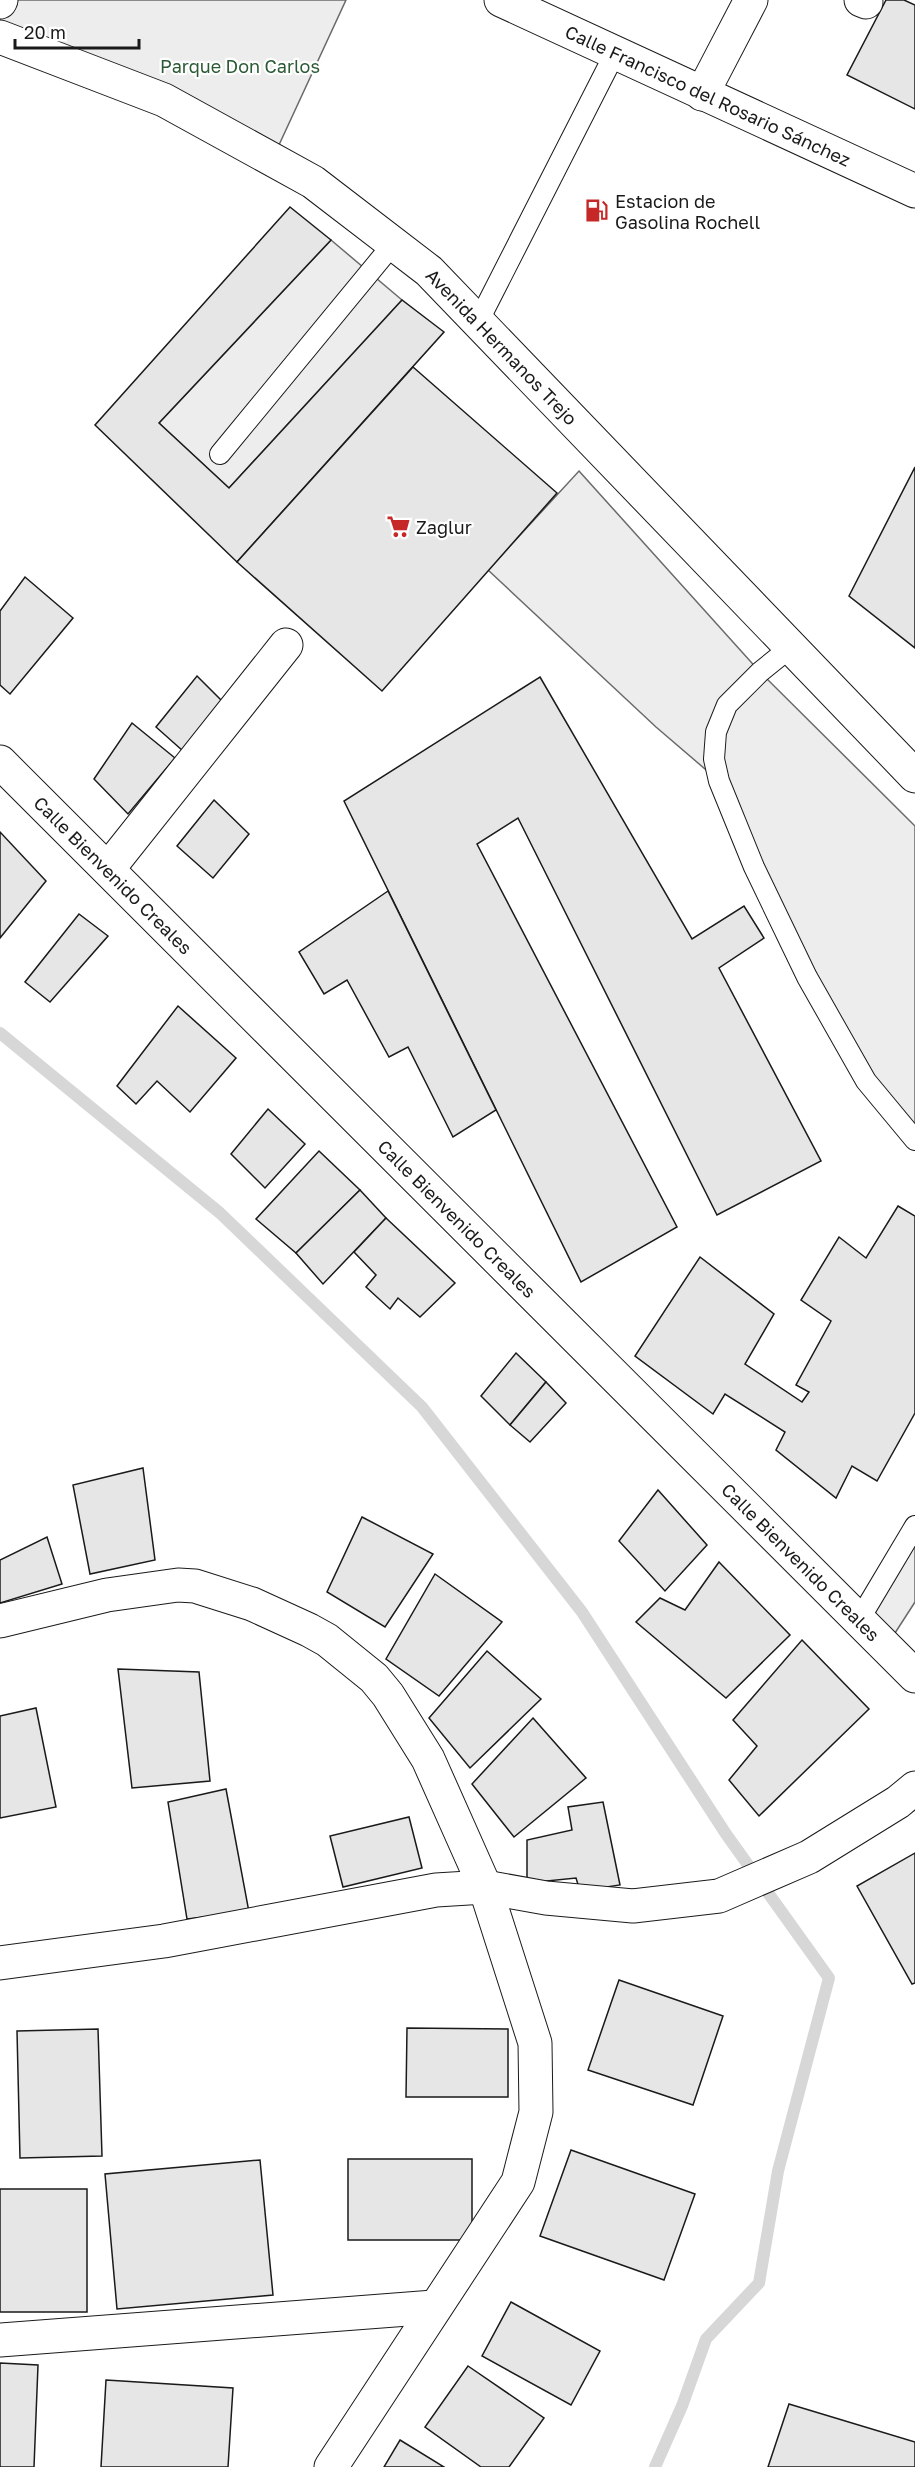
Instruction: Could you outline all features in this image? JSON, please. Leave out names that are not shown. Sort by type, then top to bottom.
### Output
[{"type":"street","name":"Calle Francisco del Rosario Sánchez","points":[[501,0],[915,191]]},
{"type":"street","points":[[702,94],[751,0]]},
{"type":"street","name":"Avenida Hermanos Trejo","points":[[0,37],[164,100],[313,182],[429,271],[915,776]]},
{"type":"street","points":[[108,869],[286,645]]},
{"type":"street","name":"Calle Bienvenido Creales","points":[[0,762],[915,1676]]},
{"type":"street","points":[[0,1621],[107,1595],[178,1585],[195,1586],[252,1604],[309,1630],[327,1640],[374,1678],[388,1695],[428,1759],[485,1887],[535,2043],[536,2112],[518,2182],[331,2467]]},
{"type":"street","points":[[0,1963],[164,1941],[436,1890],[485,1887],[546,1898],[633,1906],[719,1896],[809,1857],[898,1802],[915,1788]]},
{"type":"street","points":[[0,2340],[434,2307]]},
{"type":"lane","points":[[478,322],[615,53]]},
{"type":"lane","points":[[220,454],[393,244]]},
{"type":"lane","points":[[791,647],[760,672],[727,705],[716,732],[714,759],[719,781],[754,867],[807,977],[866,1081],[915,1140]]},
{"type":"lane","points":[[859,1620],[915,1526]]},
{"type":"shaded area","name":"Parque Don Carlos","points":[[0,0],[346,0],[272,160],[0,37]]},
{"type":"shaded area","points":[[331,240],[402,300],[229,488],[159,423]]},
{"type":"shaded area","points":[[579,471],[760,672],[915,826],[915,1140],[866,1081],[719,781],[656,727],[488,570]]},
{"type":"shaded area","points":[[915,1526],[915,1602],[886,1647],[859,1620]]},
{"type":"building","points":[[886,0],[904,0],[915,5],[915,109],[847,75]]},
{"type":"building","points":[[290,207],[331,240],[159,423],[229,488],[402,300],[444,332],[237,562],[95,425]]},
{"type":"building","name":"Zaglur","points":[[413,367],[557,493],[382,691],[237,562]]},
{"type":"building","points":[[915,467],[915,648],[849,596]]},
{"type":"building","points":[[25,577],[73,618],[10,694],[0,685],[0,611]]},
{"type":"building","points":[[197,676],[226,705],[183,751],[156,727]]},
{"type":"building","points":[[540,677],[692,939],[744,906],[764,938],[719,968],[821,1161],[717,1215],[518,818],[477,844],[677,1227],[581,1282],[344,801]]},
{"type":"building","points":[[132,723],[175,758],[128,814],[94,779]]},
{"type":"building","points":[[214,800],[249,834],[213,878],[177,846]]},
{"type":"building","points":[[0,832],[46,881],[0,938]]},
{"type":"building","points":[[388,891],[496,1110],[453,1137],[408,1047],[389,1057],[347,980],[324,994],[299,952]]},
{"type":"building","points":[[79,914],[108,936],[50,1002],[25,982]]},
{"type":"building","points":[[178,1006],[236,1058],[190,1112],[157,1081],[136,1104],[117,1086]]},
{"type":"building","points":[[268,1109],[305,1144],[265,1188],[231,1154]]},
{"type":"building","points":[[319,1151],[360,1190],[296,1253],[256,1219]]},
{"type":"building","points":[[360,1190],[386,1218],[323,1284],[296,1253]]},
{"type":"building","points":[[898,1206],[915,1216],[915,1413],[877,1481],[852,1466],[836,1498],[776,1450],[785,1432],[725,1394],[713,1414],[635,1356],[700,1257],[774,1314],[745,1364],[802,1402],[809,1392],[796,1385],[831,1321],[801,1300],[839,1237],[866,1258]]},
{"type":"building","points":[[386,1218],[455,1283],[420,1317],[398,1298],[390,1309],[366,1287],[376,1275],[354,1252]]},
{"type":"building","points":[[516,1353],[546,1382],[510,1425],[481,1396]]},
{"type":"building","points":[[546,1382],[566,1403],[530,1442],[510,1425]]},
{"type":"building","points":[[143,1468],[155,1560],[90,1574],[73,1485]]},
{"type":"building","points":[[658,1490],[707,1545],[665,1591],[619,1541]]},
{"type":"building","points":[[362,1517],[433,1554],[385,1627],[327,1592]]},
{"type":"building","points":[[47,1537],[62,1584],[0,1603],[0,1560]]},
{"type":"building","points":[[719,1562],[790,1635],[726,1698],[636,1622],[660,1598],[685,1610]]},
{"type":"building","points":[[435,1574],[502,1622],[439,1696],[386,1659]]},
{"type":"building","points":[[802,1640],[869,1709],[759,1816],[729,1780],[757,1746],[733,1720]]},
{"type":"building","points":[[487,1651],[541,1699],[470,1768],[429,1718]]},
{"type":"building","points":[[118,1669],[199,1672],[210,1781],[132,1788]]},
{"type":"building","points":[[36,1708],[56,1807],[0,1818],[0,1716]]},
{"type":"building","points":[[533,1718],[586,1778],[514,1837],[472,1784]]},
{"type":"building","points":[[226,1789],[249,1912],[187,1919],[168,1802]]},
{"type":"building","points":[[603,1802],[620,1885],[580,1891],[576,1878],[527,1883],[527,1840],[572,1830],[568,1807]]},
{"type":"building","points":[[409,1817],[422,1868],[343,1887],[330,1836]]},
{"type":"building","points":[[915,1853],[915,1983],[912,1984],[857,1886]]},
{"type":"building","points":[[619,1980],[723,2016],[693,2105],[588,2070]]},
{"type":"building","points":[[407,2028],[508,2029],[508,2097],[406,2097]]},
{"type":"building","points":[[98,2029],[102,2156],[20,2158],[17,2031]]},
{"type":"building","points":[[571,2150],[695,2194],[664,2280],[540,2236]]},
{"type":"building","points":[[348,2159],[472,2159],[472,2240],[348,2240]]},
{"type":"building","points":[[260,2160],[273,2295],[117,2309],[105,2174]]},
{"type":"building","points":[[0,2189],[87,2189],[87,2312],[0,2312]]},
{"type":"building","points":[[511,2302],[600,2351],[571,2405],[482,2356]]},
{"type":"building","points":[[0,2363],[38,2365],[34,2467],[0,2467]]},
{"type":"building","points":[[468,2366],[544,2418],[509,2467],[481,2467],[425,2427]]},
{"type":"building","points":[[106,2380],[233,2388],[228,2467],[101,2467]]},
{"type":"building","points":[[789,2404],[915,2442],[915,2467],[768,2467]]},
{"type":"building","points":[[400,2440],[444,2467],[384,2467]]},
{"type":"waterway","points":[[0,1033],[220,1213],[422,1407],[582,1612],[726,1834],[829,1978],[778,2171],[759,2283],[706,2339],[682,2406],[655,2467]]},
{"type":"place","name":"Estacion de Gasolina Rochell","points":[[597,211]]},
{"type":"place","name":"Zaglur","points":[[398,527]]}]
